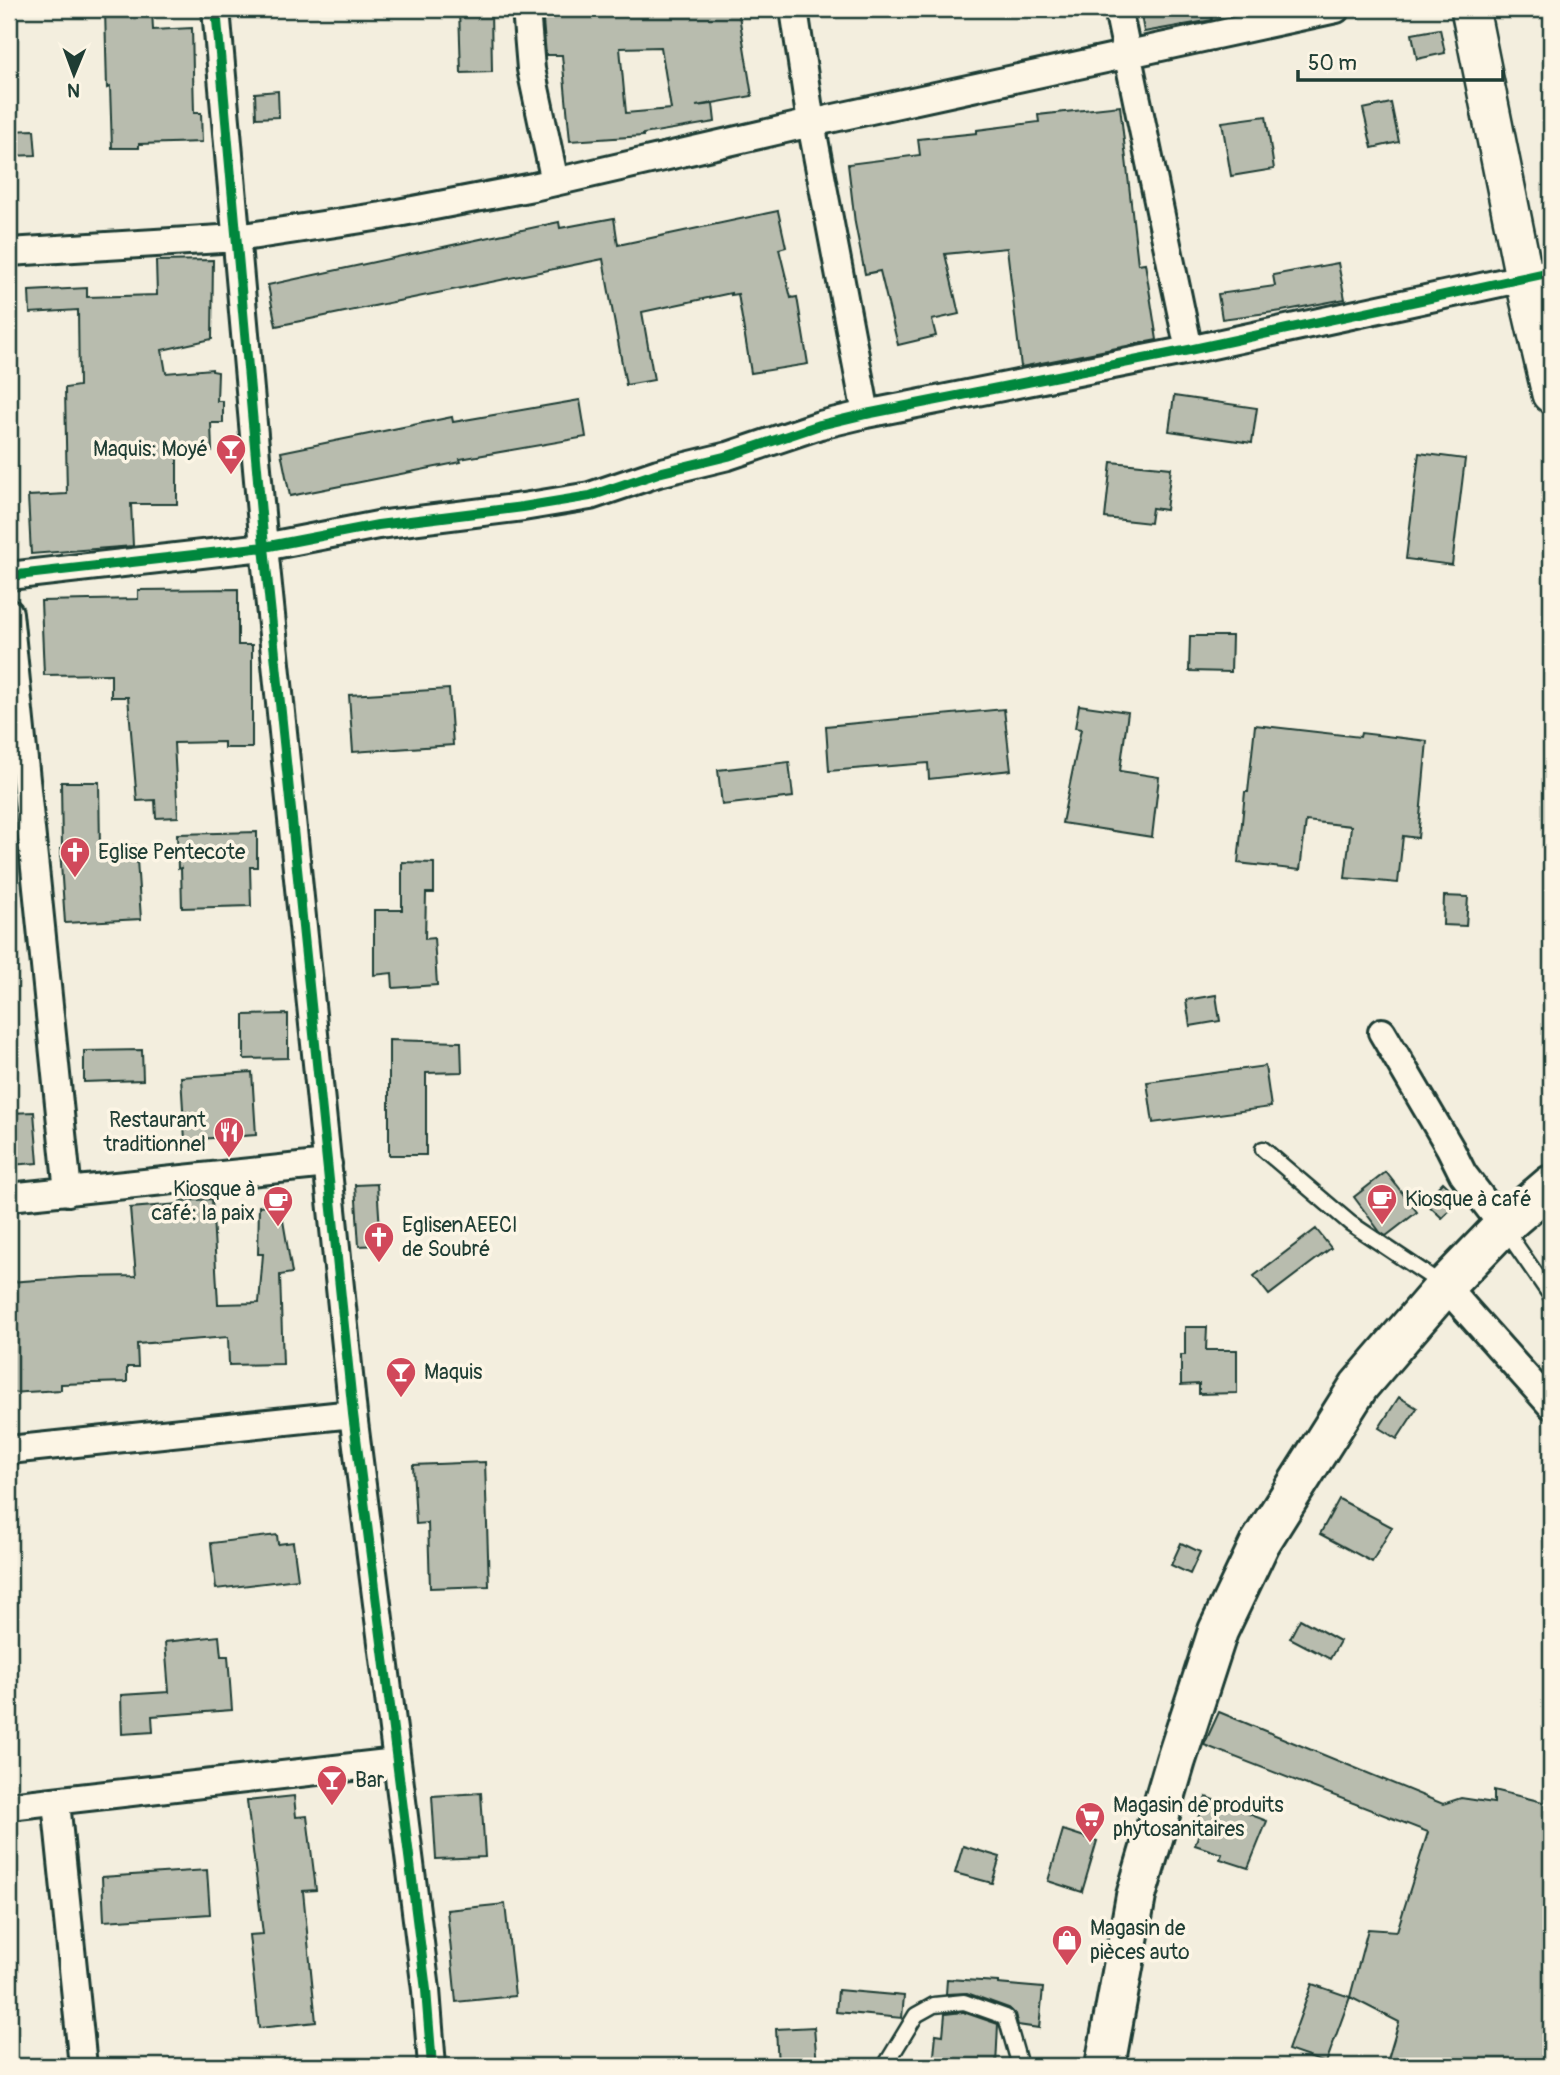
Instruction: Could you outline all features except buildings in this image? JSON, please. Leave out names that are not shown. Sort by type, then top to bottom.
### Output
[{"type":"main road","points":[[1470,9],[1538,275],[1551,394]]},
{"type":"main road","points":[[1105,2066],[1136,1896],[1176,1760],[1218,1631],[1260,1543],[1359,1387],[1445,1286],[1503,1226],[1551,1185]]},
{"type":"street","points":[[216,9],[264,547],[353,1414],[426,1990],[432,2066]]},
{"type":"street","points":[[526,9],[531,69],[555,182]]},
{"type":"street","points":[[794,9],[811,122],[866,414]]},
{"type":"street","points":[[1118,9],[1189,350]]},
{"type":"street","points":[[9,252],[237,238],[382,216],[555,182],[811,122],[1336,9]]},
{"type":"street","points":[[9,576],[264,547],[379,525],[590,496],[658,473],[728,456],[820,425],[866,414],[1189,350],[1538,275]]},
{"type":"street","points":[[9,612],[68,1192]]},
{"type":"street","points":[[1382,1032],[1463,1174],[1503,1226]]},
{"type":"street","points":[[9,1197],[328,1164]]},
{"type":"street","points":[[1445,1286],[1551,1405]]},
{"type":"street","points":[[9,1450],[353,1414]]},
{"type":"street","points":[[9,1807],[396,1762]]},
{"type":"street","points":[[56,1802],[83,2066]]},
{"type":"lane","points":[[1263,1149],[1350,1223],[1445,1286]]},
{"type":"lane","points":[[1503,1226],[1551,1296]]},
{"type":"lane","points":[[885,2066],[916,2015],[934,2005],[964,2002],[1006,2017],[1020,2066]]},
{"type":"cycle path","points":[[216,9],[264,547],[353,1414],[426,1990],[432,2066]]},
{"type":"cycle path","points":[[9,576],[264,547],[378,525],[590,496],[658,473],[728,456],[820,425],[866,414],[1189,350],[1551,272]]},
{"type":"place","name":"Maquis: Moyé","points":[[231,476]]},
{"type":"place","name":"Eglise Pentecote","points":[[75,879]]},
{"type":"place","name":"Restaurant traditionnel","points":[[229,1159]]},
{"type":"place","name":"Kiosque à café","points":[[1382,1226]]},
{"type":"place","name":"Kiosque à café: la paix","points":[[278,1228]]},
{"type":"place","name":"EglisenAEECI de Soubré","points":[[379,1264]]},
{"type":"place","name":"Maquis","points":[[401,1399]]},
{"type":"place","name":"Bar","points":[[332,1807]]},
{"type":"place","name":"Magasin de produits phytosanitaires","points":[[1090,1844]]},
{"type":"place","name":"Magasin de pièces auto","points":[[1067,1967]]}]
